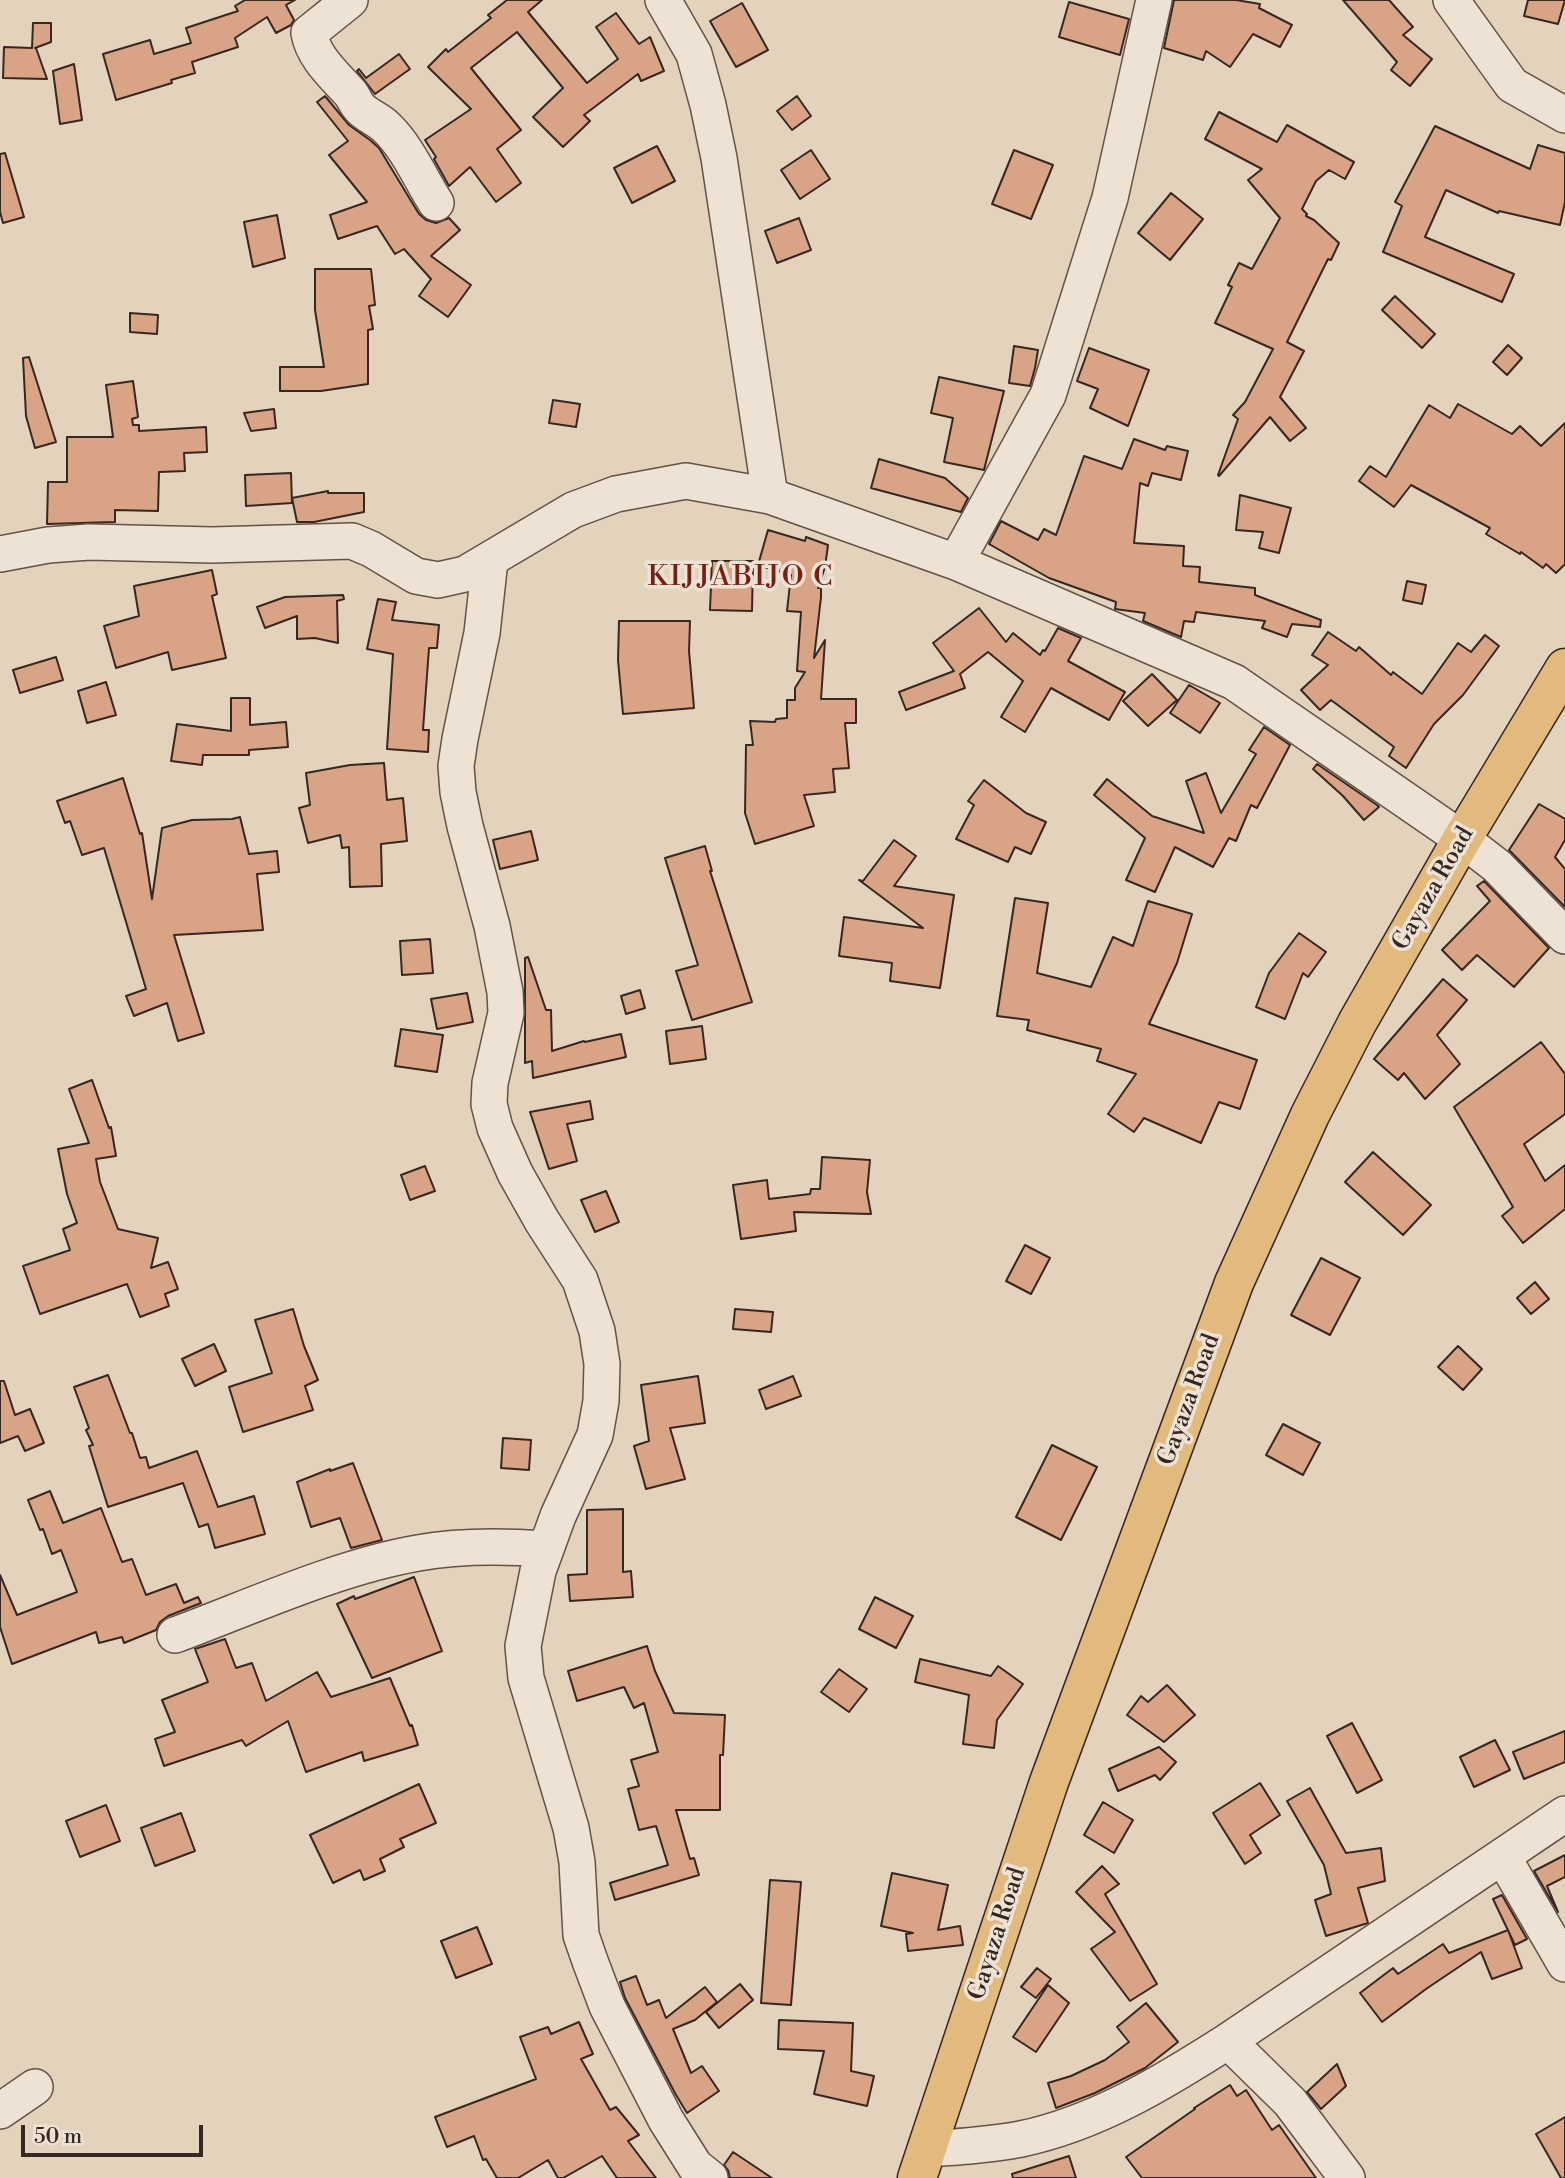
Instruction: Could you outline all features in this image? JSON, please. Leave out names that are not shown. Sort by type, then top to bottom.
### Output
[{"type":"main road","name":"Gayaza Road","points":[[921,2164],[1049,1782],[1234,1283],[1310,1115],[1357,1023],[1462,839],[1565,668]]},
{"type":"street","points":[[349,0],[309,33],[311,46],[360,108],[386,126],[412,162],[436,203]]},
{"type":"street","points":[[663,0],[694,54],[709,104],[771,496]]},
{"type":"street","points":[[956,562],[1048,395],[1110,198],[1154,0]]},
{"type":"street","points":[[1451,0],[1512,85],[1565,115]]},
{"type":"street","points":[[0,554],[48,545],[89,542],[212,545],[352,541],[416,576],[438,580],[465,574],[573,510],[616,494],[686,481],[771,496],[956,562],[1234,682],[1462,839],[1497,866],[1565,936]]},
{"type":"street","points":[[490,560],[482,633],[456,766],[465,827],[492,926],[505,992],[506,1013],[490,1083],[489,1104],[495,1128],[515,1173],[580,1280],[597,1331],[602,1364],[601,1401],[595,1435],[558,1516],[538,1571],[523,1646],[526,1678],[571,1828],[577,1862],[581,1935],[607,2006],[666,2120],[695,2166],[710,2178]]},
{"type":"street","points":[[175,1634],[383,1560],[449,1549],[500,1546],[546,1549]]},
{"type":"street","points":[[921,2164],[1054,2129],[1117,2106],[1228,2041],[1565,1814]]},
{"type":"street","points":[[1503,1857],[1565,1964]]},
{"type":"street","points":[[1228,2041],[1290,2102],[1348,2178]]},
{"type":"street","points":[[0,2110],[35,2087]]},
{"type":"building","points":[[245,0],[295,0],[286,5],[294,20],[291,25],[276,33],[267,17],[235,38],[238,47],[192,62],[195,73],[116,100],[103,54],[150,40],[154,54],[191,43],[186,28],[238,11],[235,6]]},
{"type":"building","points":[[507,0],[542,0],[528,12],[587,83],[618,59],[596,27],[616,13],[639,44],[650,37],[664,71],[641,81],[638,74],[584,115],[590,121],[563,147],[533,117],[563,88],[517,32],[471,68],[521,130],[497,149],[521,183],[496,202],[470,167],[449,186],[434,159],[436,157],[425,140],[471,109],[428,67],[446,49],[448,52],[491,18],[488,15]]},
{"type":"building","points":[[1174,0],[1236,0],[1260,4],[1259,8],[1292,25],[1280,47],[1253,34],[1230,67],[1206,51],[1203,60],[1164,48]]},
{"type":"building","points":[[1343,0],[1389,0],[1413,27],[1403,35],[1432,59],[1410,86],[1391,70],[1397,62]]},
{"type":"building","points":[[1528,0],[1565,0],[1558,24],[1524,16]]},
{"type":"building","points":[[1069,2],[1129,19],[1120,55],[1059,37]]},
{"type":"building","points":[[742,3],[768,50],[736,67],[710,21]]},
{"type":"building","points":[[33,23],[51,23],[51,42],[35,48],[47,79],[3,78],[4,47],[32,48]]},
{"type":"building","points":[[399,54],[410,69],[375,94],[357,71],[359,69],[366,78]]},
{"type":"building","points":[[74,64],[82,120],[60,124],[53,71]]},
{"type":"building","points":[[325,96],[349,125],[379,148],[419,214],[436,223],[449,218],[460,230],[431,256],[471,285],[448,317],[419,296],[431,279],[404,249],[395,254],[377,226],[338,239],[330,215],[367,202],[329,155],[348,141],[317,102]]},
{"type":"building","points":[[797,96],[811,116],[792,130],[777,111]]},
{"type":"building","points":[[1219,112],[1277,142],[1287,125],[1354,162],[1345,179],[1329,170],[1316,181],[1302,209],[1306,216],[1339,243],[1331,260],[1328,259],[1287,342],[1304,351],[1280,397],[1306,428],[1290,441],[1270,417],[1219,476],[1238,419],[1233,415],[1245,402],[1273,349],[1215,323],[1232,287],[1228,285],[1239,263],[1252,269],[1280,218],[1248,180],[1262,169],[1205,139]]},
{"type":"building","points":[[1435,126],[1530,169],[1538,145],[1565,153],[1565,202],[1560,225],[1499,211],[1498,213],[1446,190],[1425,237],[1514,274],[1502,302],[1383,252],[1402,206],[1395,202]]},
{"type":"building","points":[[657,146],[675,181],[632,203],[614,168]]},
{"type":"building","points":[[811,150],[830,179],[800,199],[781,170]]},
{"type":"building","points":[[1014,150],[1053,165],[1031,219],[992,204]]},
{"type":"building","points":[[5,153],[24,217],[3,223],[0,212],[0,154]]},
{"type":"building","points":[[1171,193],[1203,219],[1170,260],[1138,233]]},
{"type":"building","points":[[277,215],[285,258],[253,267],[244,222]]},
{"type":"building","points":[[799,218],[811,250],[777,263],[765,231]]},
{"type":"building","points":[[315,269],[371,269],[375,305],[369,306],[373,329],[368,330],[368,384],[321,391],[280,391],[280,367],[324,367],[315,310]]},
{"type":"building","points":[[1395,296],[1435,334],[1422,348],[1382,310]]},
{"type":"building","points":[[130,313],[158,315],[157,334],[130,332]]},
{"type":"building","points":[[1508,345],[1522,358],[1507,375],[1493,362]]},
{"type":"building","points":[[1014,346],[1038,350],[1030,386],[1009,383]]},
{"type":"building","points":[[1089,348],[1149,370],[1128,426],[1090,408],[1098,389],[1077,381]]},
{"type":"building","points":[[29,357],[56,442],[35,448],[26,416],[23,358]]},
{"type":"building","points":[[939,377],[1004,391],[984,470],[944,462],[953,418],[931,413]]},
{"type":"building","points":[[133,381],[138,417],[132,419],[133,425],[139,425],[139,431],[206,427],[207,452],[184,453],[185,471],[159,472],[158,511],[115,510],[115,522],[47,524],[48,482],[67,482],[67,437],[113,437],[106,385]]},
{"type":"building","points":[[553,400],[580,404],[576,427],[549,423]]},
{"type":"building","points":[[1458,404],[1512,434],[1520,426],[1541,446],[1565,423],[1565,564],[1556,573],[1546,564],[1543,568],[1521,552],[1520,554],[1486,534],[1490,528],[1411,485],[1394,507],[1359,481],[1370,466],[1386,477],[1429,405],[1450,418]]},
{"type":"building","points":[[274,409],[276,428],[251,431],[244,413]]},
{"type":"building","points":[[1134,439],[1165,450],[1167,446],[1188,451],[1181,480],[1152,473],[1148,486],[1140,483],[1134,543],[1184,546],[1183,566],[1200,567],[1199,582],[1255,588],[1255,595],[1321,620],[1320,627],[1292,624],[1287,637],[1262,628],[1265,621],[1196,612],[1194,622],[1184,621],[1181,637],[1143,621],[1145,613],[1115,609],[1116,602],[1049,578],[989,544],[1001,521],[1038,540],[1044,529],[1056,535],[1084,456],[1122,469]]},
{"type":"building","points":[[879,459],[945,478],[968,498],[961,512],[871,488]]},
{"type":"building","points":[[291,473],[292,503],[246,506],[245,475]]},
{"type":"building","points":[[328,491],[364,493],[364,512],[314,522],[297,522],[292,498]]},
{"type":"building","points":[[1240,495],[1291,508],[1279,553],[1259,548],[1263,532],[1236,530]]},
{"type":"building","points":[[768,530],[805,541],[806,537],[828,545],[818,588],[821,588],[821,597],[814,658],[825,640],[821,699],[856,699],[856,723],[845,723],[849,768],[833,769],[835,792],[804,795],[814,826],[755,844],[745,813],[746,745],[753,745],[750,721],[775,722],[776,719],[787,718],[787,700],[795,700],[795,688],[805,672],[797,671],[801,612],[787,611],[791,575],[758,565]]},
{"type":"building","points":[[712,561],[753,561],[752,611],[710,610]]},
{"type":"building","points":[[212,570],[217,594],[212,596],[226,658],[172,670],[168,652],[116,668],[104,626],[139,616],[134,586]]},
{"type":"building","points":[[1407,581],[1426,585],[1422,604],[1403,600]]},
{"type":"building","points":[[343,595],[344,599],[337,601],[338,643],[315,638],[297,639],[297,616],[265,628],[257,607],[285,597]]},
{"type":"building","points":[[378,599],[396,602],[392,620],[439,625],[437,648],[429,648],[423,730],[429,730],[428,752],[387,749],[393,654],[367,649]]},
{"type":"building","points":[[979,608],[1006,642],[1013,633],[1040,655],[1058,628],[1081,638],[1068,661],[1125,692],[1109,720],[1051,688],[1025,732],[1001,717],[1023,681],[988,652],[960,674],[965,688],[906,710],[899,692],[954,671],[933,643]]},
{"type":"building","points":[[619,621],[690,621],[689,651],[694,708],[623,714],[618,660]]},
{"type":"building","points":[[1328,632],[1356,651],[1359,647],[1391,675],[1393,672],[1422,694],[1458,643],[1471,652],[1485,635],[1499,646],[1463,695],[1434,724],[1406,768],[1389,756],[1394,747],[1331,700],[1320,710],[1301,690],[1328,665],[1312,655]]},
{"type":"building","points":[[56,657],[63,680],[20,693],[13,670]]},
{"type":"building","points":[[1152,674],[1177,700],[1148,726],[1123,701]]},
{"type":"building","points":[[106,682],[116,715],[87,723],[78,691]]},
{"type":"building","points":[[1189,685],[1220,703],[1200,733],[1170,713]]},
{"type":"building","points":[[231,698],[250,698],[250,725],[286,722],[288,747],[249,750],[249,755],[203,755],[202,765],[171,761],[177,724],[231,731]]},
{"type":"building","points":[[1264,727],[1290,745],[1257,808],[1251,805],[1236,841],[1229,838],[1213,867],[1175,847],[1155,892],[1126,880],[1145,838],[1094,795],[1107,779],[1152,816],[1204,833],[1186,781],[1206,773],[1221,813],[1256,754],[1249,750]]},
{"type":"building","points":[[384,763],[387,800],[403,798],[407,841],[381,844],[382,886],[350,887],[349,847],[342,848],[340,835],[308,843],[299,808],[310,805],[306,773],[350,765]]},
{"type":"building","points":[[1317,764],[1379,807],[1364,820],[1343,796],[1313,769]]},
{"type":"building","points":[[123,778],[140,834],[142,833],[152,899],[162,828],[192,820],[240,817],[249,854],[277,851],[279,872],[257,874],[263,930],[174,935],[204,1033],[178,1041],[167,1003],[134,1016],[126,996],[146,989],[104,848],[82,855],[70,821],[65,823],[57,801]]},
{"type":"building","points":[[984,780],[1026,813],[1046,822],[1031,854],[1015,847],[1008,862],[956,839],[974,805],[968,801]]},
{"type":"building","points":[[1539,804],[1565,819],[1565,840],[1555,857],[1565,869],[1565,907],[1509,850]]},
{"type":"building","points":[[531,831],[538,860],[500,869],[493,840]]},
{"type":"building","points":[[894,840],[916,856],[894,886],[954,895],[940,988],[890,981],[892,963],[839,956],[844,917],[923,928],[859,880],[863,881]]},
{"type":"building","points":[[705,846],[710,871],[752,1002],[692,1020],[676,971],[698,965],[665,858]]},
{"type":"building","points":[[1484,881],[1549,948],[1514,987],[1477,955],[1462,970],[1442,950],[1490,901],[1477,886]]},
{"type":"building","points":[[1015,898],[1048,903],[1037,973],[1091,987],[1113,937],[1133,946],[1148,901],[1192,914],[1177,963],[1149,1024],[1257,1060],[1240,1109],[1219,1102],[1201,1143],[1144,1118],[1134,1132],[1108,1114],[1136,1074],[1097,1061],[1101,1049],[1027,1030],[1029,1020],[997,1016]]},
{"type":"building","points":[[1299,933],[1326,952],[1308,977],[1303,973],[1285,1019],[1256,1007],[1269,973]]},
{"type":"building","points":[[430,939],[433,973],[402,975],[400,941]]},
{"type":"building","points":[[528,957],[546,1010],[551,1010],[552,1051],[621,1034],[626,1057],[533,1078],[532,1061],[525,1063],[525,958]]},
{"type":"building","points":[[1443,979],[1467,1000],[1437,1035],[1460,1064],[1425,1099],[1404,1073],[1398,1080],[1374,1059]]},
{"type":"building","points":[[640,990],[645,1008],[626,1014],[621,996]]},
{"type":"building","points":[[467,993],[473,1022],[437,1029],[431,999]]},
{"type":"building","points":[[702,1026],[706,1059],[670,1064],[666,1031]]},
{"type":"building","points":[[401,1029],[443,1035],[437,1072],[395,1066]]},
{"type":"building","points":[[1541,1042],[1565,1074],[1565,1114],[1524,1144],[1545,1181],[1565,1165],[1565,1209],[1523,1243],[1502,1216],[1513,1207],[1454,1107]]},
{"type":"building","points":[[92,1080],[109,1128],[111,1127],[116,1156],[96,1159],[100,1182],[118,1229],[158,1238],[151,1268],[168,1262],[178,1289],[165,1294],[169,1306],[140,1317],[127,1284],[40,1314],[23,1266],[70,1250],[63,1229],[77,1223],[67,1194],[58,1149],[89,1143],[69,1089]]},
{"type":"building","points":[[590,1101],[593,1119],[567,1124],[577,1161],[549,1169],[530,1112]]},
{"type":"building","points":[[1373,1152],[1431,1205],[1403,1235],[1345,1182]]},
{"type":"building","points":[[822,1157],[870,1160],[867,1192],[871,1214],[794,1212],[796,1231],[741,1239],[733,1185],[767,1180],[769,1199],[810,1194],[811,1189],[820,1189]]},
{"type":"building","points":[[425,1166],[435,1191],[410,1200],[401,1175]]},
{"type":"building","points":[[606,1191],[619,1222],[595,1232],[581,1200]]},
{"type":"building","points":[[1025,1245],[1050,1258],[1031,1294],[1006,1281]]},
{"type":"building","points":[[1321,1258],[1360,1278],[1330,1335],[1291,1315]]},
{"type":"building","points":[[1535,1282],[1549,1299],[1531,1314],[1517,1298]]},
{"type":"building","points":[[293,1309],[318,1380],[305,1386],[313,1410],[243,1432],[229,1387],[272,1373],[255,1320]]},
{"type":"building","points":[[735,1309],[773,1312],[771,1332],[733,1329]]},
{"type":"building","points":[[214,1344],[226,1371],[195,1386],[182,1359]]},
{"type":"building","points":[[1458,1346],[1482,1369],[1463,1390],[1438,1367]]},
{"type":"building","points":[[108,1375],[140,1458],[146,1457],[149,1468],[197,1451],[218,1507],[254,1496],[265,1534],[215,1548],[208,1524],[199,1527],[183,1483],[108,1507],[89,1446],[93,1445],[86,1430],[89,1428],[74,1387]]},
{"type":"building","points":[[698,1376],[705,1423],[670,1428],[685,1479],[646,1489],[634,1446],[649,1441],[641,1385]]},
{"type":"building","points":[[793,1376],[801,1396],[766,1409],[759,1390]]},
{"type":"building","points":[[0,1381],[4,1381],[15,1415],[30,1409],[44,1443],[25,1451],[18,1436],[0,1443]]},
{"type":"building","points":[[1283,1424],[1320,1443],[1303,1475],[1266,1455]]},
{"type":"building","points":[[503,1438],[531,1440],[529,1470],[501,1468]]},
{"type":"building","points":[[1052,1445],[1097,1467],[1061,1540],[1016,1517]]},
{"type":"building","points":[[353,1463],[382,1540],[351,1548],[340,1518],[311,1527],[297,1482]]},
{"type":"building","points":[[50,1491],[63,1523],[101,1508],[122,1562],[132,1559],[146,1595],[176,1584],[184,1603],[198,1597],[201,1603],[168,1616],[160,1622],[156,1630],[124,1643],[122,1637],[99,1643],[96,1632],[12,1664],[0,1627],[0,1575],[17,1615],[77,1592],[61,1550],[52,1554],[28,1500]]},
{"type":"building","points":[[623,1509],[623,1572],[631,1571],[633,1597],[570,1601],[568,1575],[587,1574],[587,1510]]},
{"type":"building","points":[[414,1577],[442,1651],[372,1678],[337,1604]]},
{"type":"building","points":[[875,1597],[913,1616],[896,1648],[859,1629]]},
{"type":"building","points":[[225,1639],[236,1668],[252,1663],[266,1701],[317,1672],[331,1697],[390,1678],[410,1726],[412,1725],[418,1745],[364,1761],[362,1752],[306,1772],[288,1721],[246,1746],[242,1740],[164,1766],[155,1739],[175,1732],[162,1700],[208,1682],[195,1649]]},
{"type":"building","points":[[647,1646],[674,1713],[725,1715],[723,1755],[720,1755],[720,1810],[676,1810],[690,1859],[694,1858],[699,1875],[615,1900],[610,1883],[668,1865],[656,1826],[639,1830],[628,1789],[639,1786],[631,1760],[658,1752],[644,1703],[634,1708],[624,1687],[577,1701],[568,1671]]},
{"type":"building","points":[[920,1659],[991,1676],[998,1666],[1023,1684],[997,1720],[994,1748],[963,1744],[969,1695],[915,1682]]},
{"type":"building","points":[[839,1669],[867,1689],[849,1712],[821,1692]]},
{"type":"building","points":[[1167,1685],[1195,1715],[1164,1742],[1127,1715],[1141,1696],[1148,1702]]},
{"type":"building","points":[[1352,1723],[1382,1780],[1357,1793],[1327,1736]]},
{"type":"building","points":[[1565,1731],[1565,1762],[1524,1779],[1513,1752]]},
{"type":"building","points":[[1495,1740],[1510,1770],[1474,1787],[1460,1757]]},
{"type":"building","points":[[1159,1747],[1176,1762],[1160,1780],[1155,1775],[1118,1791],[1109,1769]]},
{"type":"building","points":[[1260,1783],[1280,1815],[1250,1835],[1261,1853],[1245,1864],[1213,1813]]},
{"type":"building","points":[[419,1784],[436,1823],[400,1839],[404,1847],[380,1859],[385,1871],[364,1880],[360,1870],[333,1883],[310,1835]]},
{"type":"building","points":[[1310,1788],[1346,1853],[1381,1848],[1385,1881],[1358,1888],[1368,1923],[1326,1936],[1315,1900],[1331,1894],[1324,1865],[1287,1801]]},
{"type":"building","points":[[1103,1802],[1133,1820],[1114,1853],[1084,1835]]},
{"type":"building","points":[[106,1805],[120,1841],[80,1857],[66,1821]]},
{"type":"building","points":[[181,1813],[195,1851],[155,1866],[141,1828]]},
{"type":"building","points":[[1565,1855],[1565,1877],[1547,1886],[1558,1912],[1534,1871]]},
{"type":"building","points":[[1102,1866],[1119,1884],[1105,1894],[1157,1984],[1130,2001],[1091,1949],[1115,1932],[1076,1892]]},
{"type":"building","points":[[892,1873],[948,1885],[938,1930],[960,1926],[963,1945],[908,1951],[906,1934],[913,1933],[881,1926]]},
{"type":"building","points":[[770,1880],[801,1882],[791,2005],[761,2003]]},
{"type":"building","points":[[1502,1895],[1527,1939],[1515,1945],[1493,1899]]},
{"type":"building","points":[[477,1927],[492,1964],[456,1978],[441,1941]]},
{"type":"building","points":[[1508,1930],[1522,1968],[1492,1979],[1481,1952],[1382,2022],[1360,1993],[1393,1968],[1398,1974],[1443,1944],[1449,1953]]},
{"type":"building","points":[[1037,1968],[1051,1979],[1036,1998],[1021,1987]]},
{"type":"building","points":[[636,1976],[647,2005],[659,2000],[666,2018],[705,1987],[717,2002],[695,2020],[673,2029],[691,2073],[702,2066],[719,2091],[687,2113],[625,1998],[620,1982]]},
{"type":"building","points":[[740,1984],[753,2000],[719,2028],[706,2012]]},
{"type":"building","points":[[1048,1985],[1069,2003],[1036,2052],[1013,2037]]},
{"type":"building","points":[[1146,2003],[1178,2042],[1145,2068],[1095,2093],[1056,2108],[1048,2083],[1071,2076],[1105,2060],[1129,2042],[1117,2027]]},
{"type":"building","points":[[779,2020],[853,2023],[851,2071],[874,2076],[867,2106],[814,2094],[824,2051],[778,2049]]},
{"type":"building","points":[[579,2022],[593,2054],[581,2059],[610,2110],[616,2107],[639,2135],[628,2141],[656,2178],[617,2178],[602,2156],[563,2178],[558,2178],[548,2160],[518,2178],[497,2178],[486,2159],[483,2160],[474,2136],[447,2147],[435,2117],[536,2079],[520,2037],[548,2027],[551,2034]]},
{"type":"building","points":[[1337,2064],[1346,2086],[1321,2109],[1307,2092]]},
{"type":"building","points":[[1230,2085],[1237,2096],[1246,2090],[1272,2130],[1279,2125],[1316,2178],[1142,2178],[1126,2157]]},
{"type":"building","points":[[1565,2117],[1565,2178],[1561,2178],[1536,2134]]},
{"type":"building","points":[[733,2152],[772,2178],[730,2178],[724,2165]]},
{"type":"building","points":[[1069,2156],[1076,2178],[1013,2178],[1012,2174]]},
{"type":"district","name":"KIJJABIJO C","points":[[741,578]]}]
